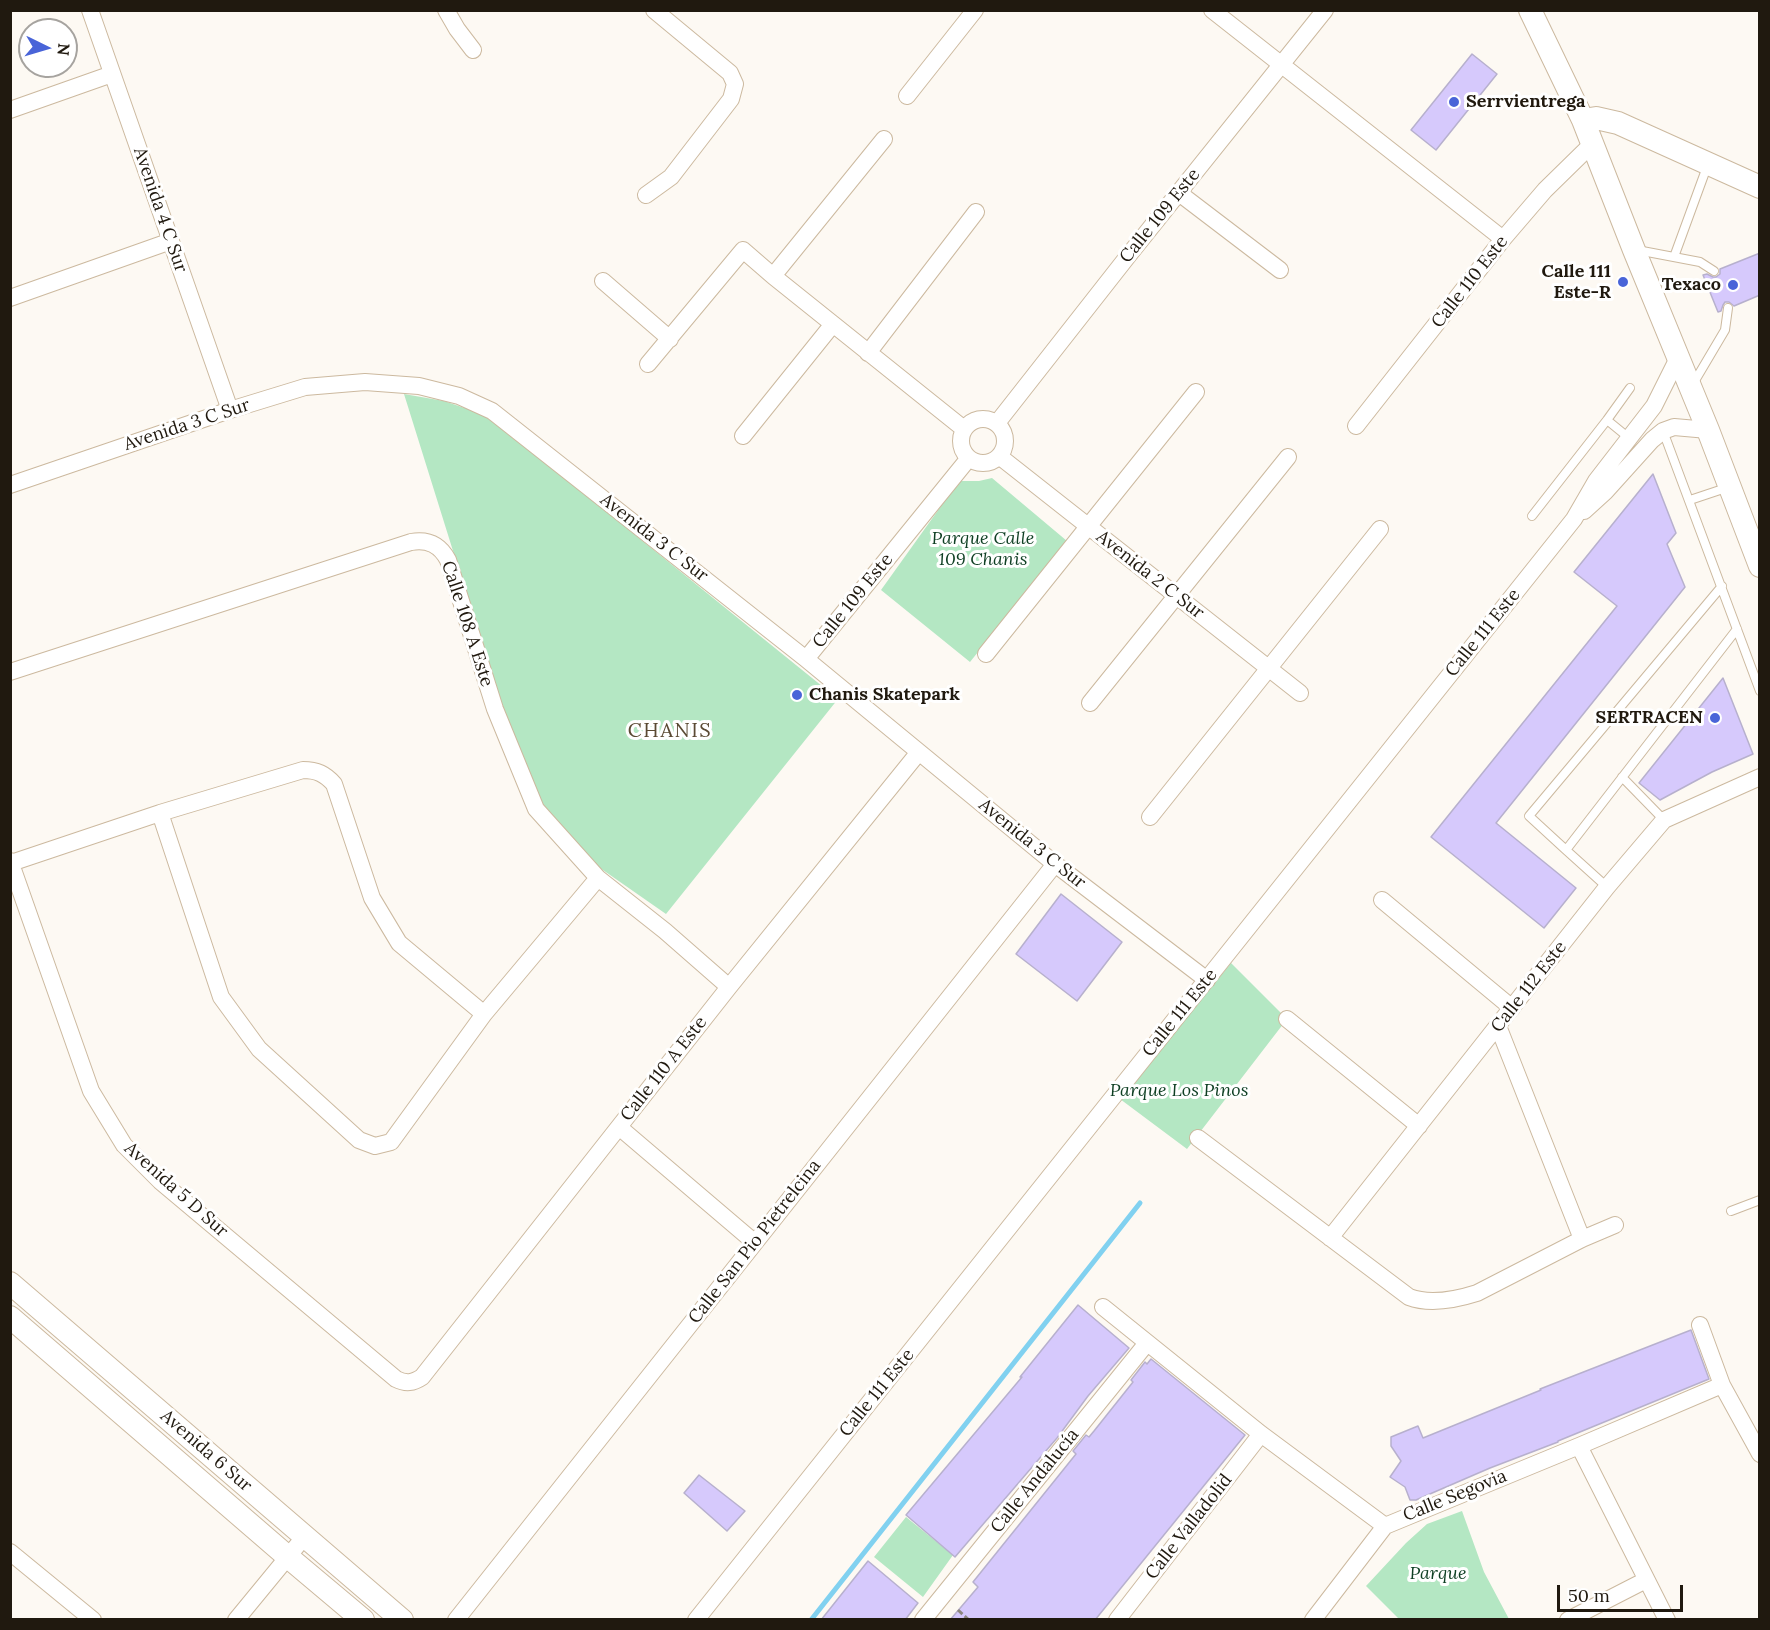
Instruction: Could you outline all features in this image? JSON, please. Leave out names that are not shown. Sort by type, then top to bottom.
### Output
[{"type":"main road","points":[[1530,10],[1582,120],[1758,554]]},
{"type":"main road","points":[[1582,120],[1596,118],[1618,123],[1760,187]]},
{"type":"main road","name":"Avenida 6 Sur","points":[[10,1283],[402,1620]]},
{"type":"main road","name":"Avenida 6 Sur","points":[[10,1317],[363,1620]]},
{"type":"street","name":"Avenida 4 C Sur","points":[[90,10],[230,410]]},
{"type":"street","points":[[446,10],[473,50]]},
{"type":"street","points":[[646,195],[671,177],[731,99],[735,84],[730,73],[654,10]]},
{"type":"street","points":[[907,96],[975,10]]},
{"type":"street","points":[[1212,10],[1503,239]]},
{"type":"street","name":"Calle 109 Este","points":[[997,423],[1325,10]]},
{"type":"street","points":[[10,110],[112,74]]},
{"type":"street","points":[[773,276],[884,139]]},
{"type":"street","name":"Calle 110 Este","points":[[1356,426],[1503,239],[1545,190],[1592,144]]},
{"type":"street","points":[[1179,193],[1280,270]]},
{"type":"street","points":[[868,353],[975,212]]},
{"type":"street","points":[[10,298],[171,241]]},
{"type":"street","points":[[648,364],[743,250],[964,429]]},
{"type":"street","points":[[603,281],[670,339]]},
{"type":"street","points":[[743,436],[833,324]]},
{"type":"street","name":"Calle 111 Este","points":[[696,1620],[1574,519],[1596,481],[1654,406],[1679,356]]},
{"type":"street","name":"Avenida 3 C Sur","points":[[10,484],[305,387],[366,382],[419,386],[459,396],[492,411],[806,659],[1056,864],[1207,980]]},
{"type":"street","points":[[986,654],[1196,392]]},
{"type":"street","points":[[983,418],[997,423],[1002,429],[1005,443],[999,456],[984,463],[969,459],[964,454],[960,442],[964,429],[975,420],[983,418]]},
{"type":"street","points":[[1663,431],[1674,427],[1708,430]]},
{"type":"street","name":"Calle 111 Este","points":[[1574,519],[1606,491],[1663,431]]},
{"type":"street","name":"Avenida 2 C Sur","points":[[999,456],[1300,693]]},
{"type":"street","points":[[1090,703],[1288,457]]},
{"type":"street","name":"Calle 109 Este","points":[[806,659],[969,459]]},
{"type":"street","points":[[1150,817],[1380,529]]},
{"type":"street","name":"Calle 108 A Este","points":[[10,672],[411,542],[420,540],[429,542],[444,552],[448,560],[495,709],[536,809],[598,878],[665,931],[729,987]]},
{"type":"street","name":"Calle 110 A Este","points":[[409,1383],[422,1377],[729,987],[919,752]]},
{"type":"street","points":[[11,862],[160,813],[303,770],[321,772],[334,784],[372,898],[399,943],[484,1014]]},
{"type":"street","name":"Calle 112 Este","points":[[1330,1238],[1607,887],[1664,820],[1760,777]]},
{"type":"street","points":[[160,813],[221,997],[259,1049],[358,1140],[375,1146],[391,1142],[484,1014],[598,878]]},
{"type":"street","name":"Avenida 5 D Sur","points":[[11,862],[91,1091],[124,1145],[160,1181],[396,1379],[409,1383]]},
{"type":"street","name":"Calle San Pio Pietrelcina","points":[[456,1620],[1056,864]]},
{"type":"street","points":[[1382,900],[1512,1008]]},
{"type":"street","points":[[1287,1019],[1419,1126]]},
{"type":"street","points":[[1498,1026],[1582,1239]]},
{"type":"street","points":[[619,1127],[754,1242]]},
{"type":"street","points":[[1198,1138],[1409,1297],[1424,1301],[1463,1298],[1477,1293],[1582,1239],[1615,1225]]},
{"type":"street","name":"Calle Segovia","points":[[1103,1307],[1261,1434],[1385,1526],[1722,1385]]},
{"type":"street","points":[[1701,1325],[1722,1385],[1760,1454]]},
{"type":"street","name":"Calle Andalucía","points":[[923,1620],[1147,1342]]},
{"type":"street","name":"Calle Valladolid","points":[[1118,1620],[1261,1434]]},
{"type":"street","points":[[1579,1446],[1667,1620]]},
{"type":"street","points":[[1313,1620],[1385,1526]]},
{"type":"street","points":[[236,1620],[305,1536]]},
{"type":"street","points":[[10,1552],[93,1620]]},
{"type":"street","points":[[1568,1620],[1646,1580]]},
{"type":"lane","points":[[1674,257],[1708,164]]},
{"type":"lane","points":[[1634,250],[1700,261],[1714,271]]},
{"type":"lane","points":[[1691,387],[1725,330],[1728,308]]},
{"type":"lane","points":[[1532,516],[1630,388]]},
{"type":"lane","points":[[1607,420],[1629,438]]},
{"type":"lane","points":[[1663,431],[1760,691]]},
{"type":"lane","points":[[1690,500],[1729,487]]},
{"type":"lane","points":[[1607,887],[1529,816],[1722,586]]},
{"type":"lane","points":[[1566,850],[1737,629]]},
{"type":"lane","points":[[1622,777],[1664,820]]},
{"type":"lane","points":[[1731,1211],[1760,1200]]},
{"type":"path","points":[[958,1610],[969,1620]]},
{"type":"green space","points":[[404,394],[444,401],[488,416],[838,699],[666,914],[600,868],[543,807],[498,695]]},
{"type":"green space","name":"Parque Calle 109 Chanis","points":[[992,478],[1067,541],[970,662],[881,590],[959,481],[979,481]]},
{"type":"green space","name":"Parque Los Pinos","points":[[1231,963],[1287,1019],[1187,1149],[1120,1099]]},
{"type":"green space","name":"Parque","points":[[1462,1511],[1484,1572],[1509,1619],[1399,1619],[1366,1586],[1427,1524]]},
{"type":"green space","points":[[906,1517],[953,1555],[923,1597],[874,1557]]},
{"type":"building","name":"Serrvientrega","points":[[1472,54],[1497,74],[1436,150],[1411,130]]},
{"type":"building","name":"Texaco","points":[[1760,253],[1760,295],[1734,306],[1725,302],[1721,311],[1718,312],[1703,275],[1716,277],[1720,274],[1720,269]]},
{"type":"building","points":[[1653,474],[1676,533],[1667,544],[1685,587],[1496,823],[1576,888],[1544,928],[1431,837],[1617,606],[1574,572]]},
{"type":"building","name":"SERTRACEN","points":[[1723,678],[1753,754],[1712,772],[1660,800],[1639,783]]},
{"type":"building","points":[[1061,894],[1122,942],[1077,1001],[1016,954]]},
{"type":"building","points":[[1078,1305],[1129,1348],[1088,1396],[1057,1438],[955,1557],[906,1515],[1022,1377],[1020,1377]]},
{"type":"building","points":[[1691,1330],[1709,1379],[1416,1500],[1410,1500],[1405,1487],[1390,1477],[1401,1461],[1391,1446],[1391,1437],[1418,1426],[1423,1438]]},
{"type":"building","points":[[1151,1359],[1245,1435],[1095,1620],[950,1620],[978,1587],[973,1582],[1076,1454],[1073,1451],[1086,1435],[1089,1437],[1133,1382],[1131,1380],[1145,1362],[1147,1364]]},
{"type":"building","points":[[699,1475],[745,1511],[727,1531],[684,1493]]},
{"type":"building","points":[[868,1561],[918,1603],[905,1620],[821,1620]]},
{"type":"waterway","points":[[811,1620],[1140,1203]]},
{"type":"place","name":"Serrvientrega","points":[[1454,102]]},
{"type":"place","name":"Calle 111 Este-R","points":[[1623,282]]},
{"type":"place","name":"Texaco","points":[[1733,285]]},
{"type":"place","name":"Chanis Skatepark","points":[[797,695]]},
{"type":"place","name":"SERTRACEN","points":[[1715,718]]},
{"type":"district","name":"CHANIS","points":[[670,731]]}]
